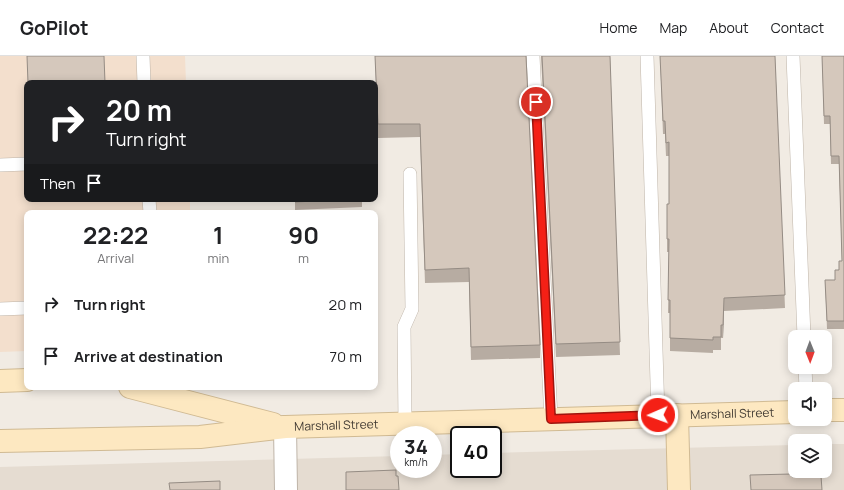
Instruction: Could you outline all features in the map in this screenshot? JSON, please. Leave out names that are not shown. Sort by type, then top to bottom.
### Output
[{"type":"street","points":[[0,381],[24,380]]},
{"type":"street","name":"Marshall Street","points":[[142,390],[285,427]]},
{"type":"street","points":[[832,410],[844,410]]},
{"type":"street","name":"Marshall Street","points":[[0,441],[200,436],[285,427],[788,412]]},
{"type":"street","points":[[668,415],[679,490]]},
{"type":"street","points":[[285,427],[286,490]]},
{"type":"lane","points":[[142,56],[144,80]]},
{"type":"lane","points":[[533,56],[551,419]]},
{"type":"lane","points":[[647,56],[668,415]]},
{"type":"lane","points":[[793,56],[804,330]]},
{"type":"lane","points":[[0,165],[24,164]]},
{"type":"lane","points":[[405,423],[404,327],[412,309],[410,174]]},
{"type":"lane","points":[[0,309],[24,308]]},
{"type":"shaded area","points":[[0,56],[185,56],[186,80],[24,80],[24,202],[190,202],[190,210],[24,210],[24,351],[0,352]]},
{"type":"shaded area","points":[[832,444],[844,444],[844,490],[0,490],[0,467],[390,456],[390,478],[442,478],[442,455],[450,454],[450,478],[502,478],[502,453],[788,445],[788,478],[832,478]]},
{"type":"building","points":[[27,56],[104,56],[105,80],[28,80]]},
{"type":"building","points":[[375,56],[526,56],[540,345],[471,347],[469,268],[425,270],[420,124],[378,124],[378,80],[376,80]]},
{"type":"building","points":[[542,56],[610,56],[620,342],[556,344]]},
{"type":"building","points":[[660,56],[775,56],[785,295],[724,298],[721,337],[713,337],[713,340],[670,338],[670,300],[668,300],[669,239],[667,239],[667,204],[669,204],[669,142],[666,143],[665,121],[663,121]]},
{"type":"building","points":[[822,56],[844,56],[844,321],[827,321],[825,280],[835,280],[835,270],[839,270],[839,261],[842,261],[839,156],[831,156],[830,116],[824,116]]},
{"type":"building","points":[[390,470],[390,478],[398,478],[399,490],[346,490],[346,472]]},
{"type":"building","points":[[788,474],[788,478],[821,478],[822,490],[751,490],[750,475]]},
{"type":"building","points":[[220,481],[220,490],[170,490],[169,483]]},
{"type":"route","points":[[536,102],[551,419],[658,415]]}]
